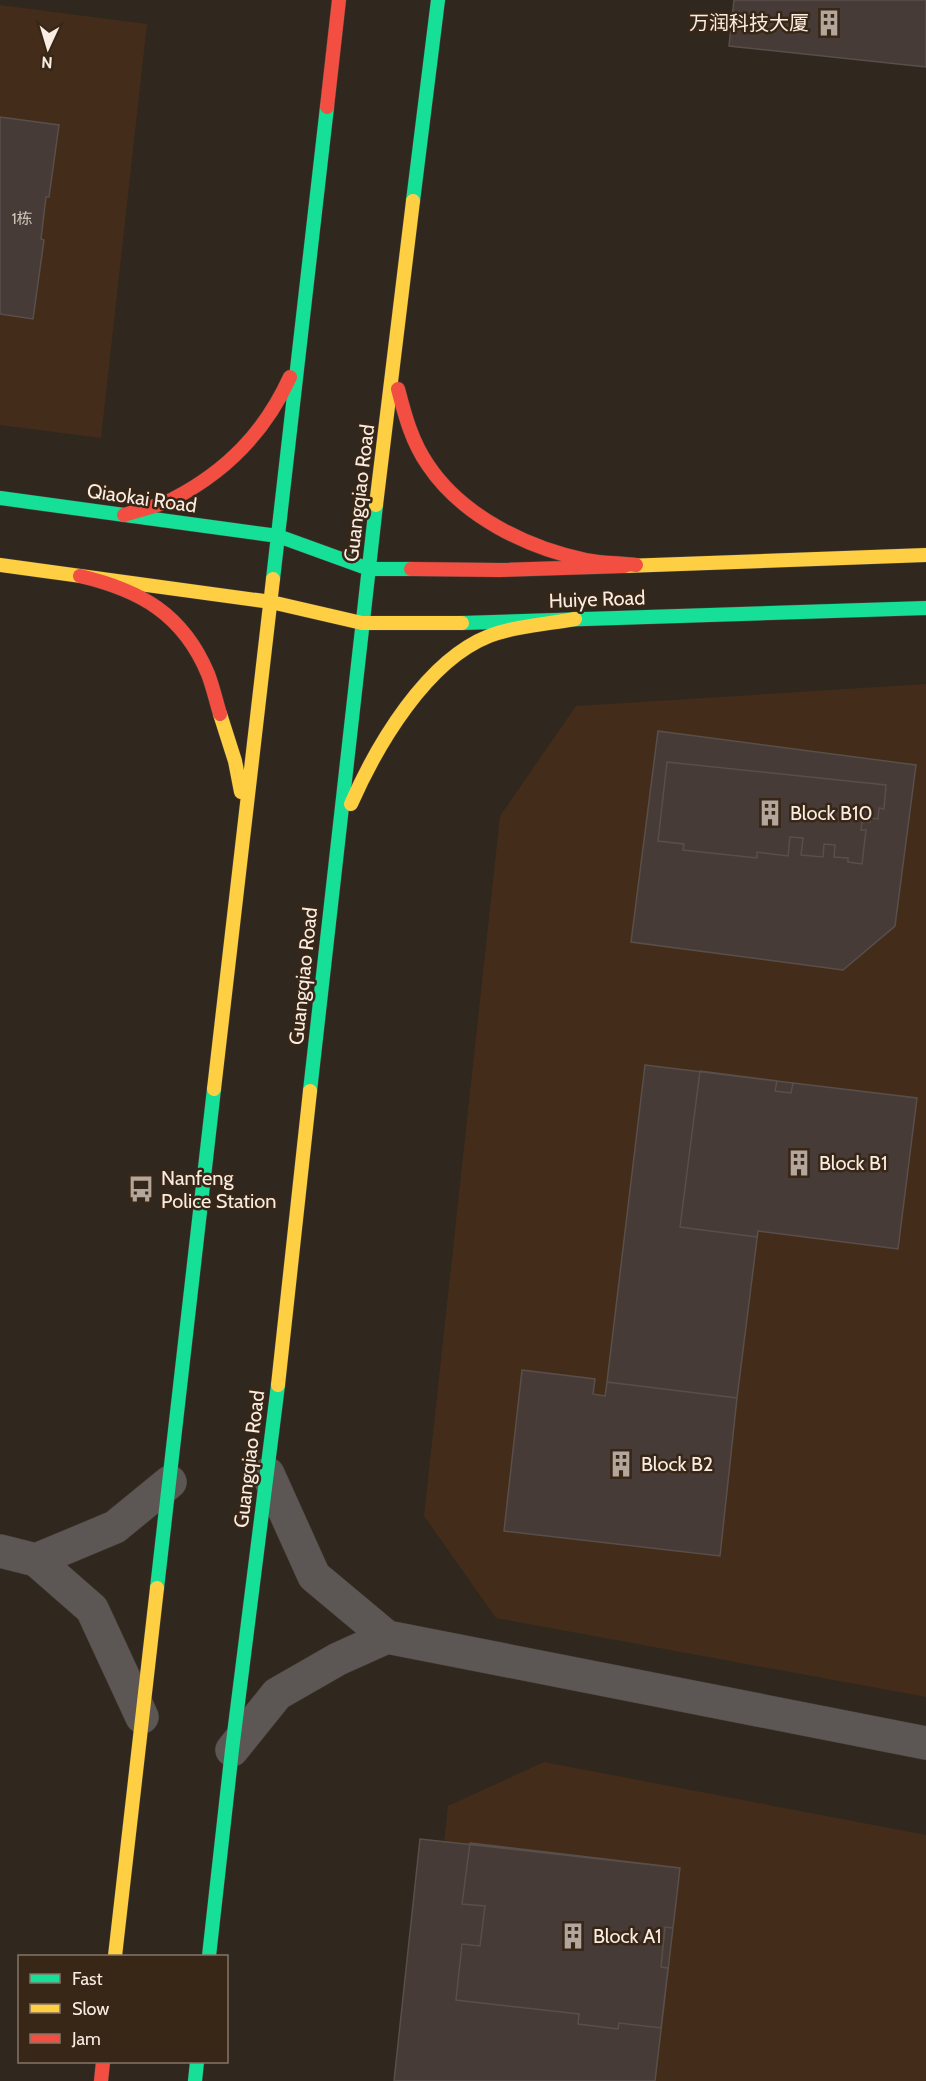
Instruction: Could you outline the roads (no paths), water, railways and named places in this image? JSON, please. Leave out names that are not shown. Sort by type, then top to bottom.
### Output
[{"type":"main road","points":[[115,1955],[339,0]]},
{"type":"main road","name":"Guangqiao Road","points":[[209,1955],[232,1750],[268,1474],[362,623],[438,0]]},
{"type":"main road","points":[[124,515],[171,500],[220,469],[249,442],[278,403],[298,359]]},
{"type":"main road","points":[[393,368],[408,428],[418,450],[435,476],[457,499],[482,519],[550,550],[586,560],[636,565]]},
{"type":"main road","name":"Qiaokai Road","points":[[0,498],[278,536]]},
{"type":"main road","name":"Huiye Road","points":[[278,536],[369,569],[499,570],[926,555]]},
{"type":"main road","points":[[0,565],[271,602]]},
{"type":"main road","points":[[80,576],[134,591],[157,606],[178,625],[194,647],[207,672],[238,767],[245,831]]},
{"type":"main road","name":"Huiye Road","points":[[271,602],[362,623],[467,623],[926,608]]},
{"type":"main road","points":[[338,836],[363,774],[390,730],[421,690],[450,660],[482,639],[525,628],[575,620]]},
{"type":"main road","points":[[100,2081],[103,2063]]},
{"type":"main road","points":[[195,2081],[197,2063]]},
{"type":"street","points":[[268,1474],[314,1576],[387,1637],[926,1743]]},
{"type":"street","points":[[36,1560],[115,1527],[170,1482]]},
{"type":"street","points":[[0,1551],[36,1560],[92,1610],[142,1718]]},
{"type":"street","points":[[232,1750],[277,1694],[338,1659],[387,1637]]},
{"type":"place","name":"万润科技大厦","points":[[829,23]]},
{"type":"place","name":"Block B10","points":[[770,813]]},
{"type":"place","name":"Block B1","points":[[799,1163]]},
{"type":"place","name":"Nanfeng Police Station","points":[[141,1189]]},
{"type":"place","name":"Block B2","points":[[621,1464]]},
{"type":"place","name":"Block A1","points":[[573,1936]]}]
